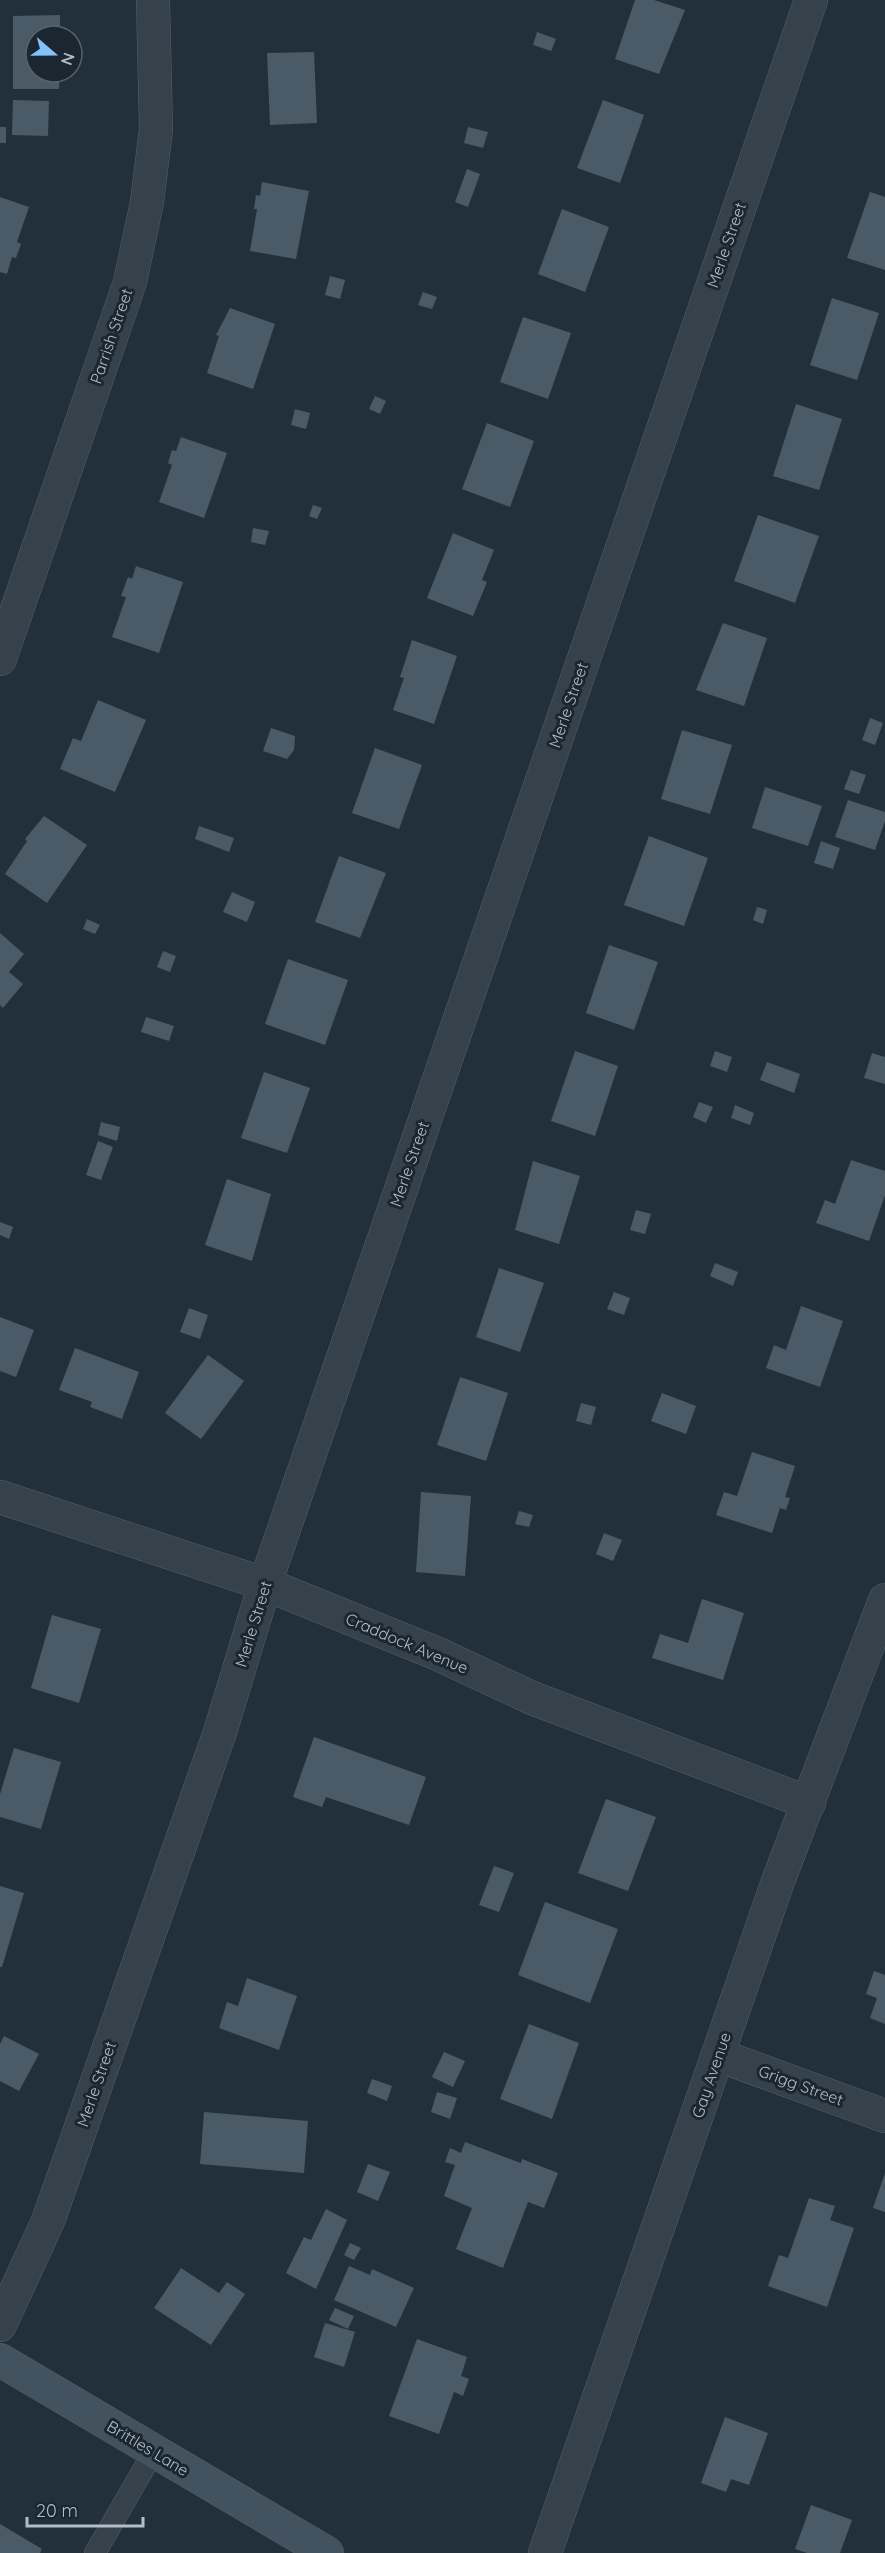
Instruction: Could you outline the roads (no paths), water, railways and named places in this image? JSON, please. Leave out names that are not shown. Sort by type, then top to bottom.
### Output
[{"type":"main road","name":"Brittles Lane","points":[[0,2360],[327,2553]]},
{"type":"street","name":"Parrish Street","points":[[0,659],[130,282],[147,202],[156,129],[153,0]]},
{"type":"street","name":"Merle Street","points":[[0,2325],[13,2301],[52,2210],[220,1732],[265,1584],[811,0]]},
{"type":"street","name":"Craddock Avenue","points":[[0,1497],[265,1584],[438,1654],[532,1698],[809,1803]]},
{"type":"street","name":"Gay Avenue","points":[[544,2553],[777,1884],[885,1600]]},
{"type":"street","name":"Grigg Street","points":[[718,2055],[885,2116]]},
{"type":"lane","points":[[95,2553],[154,2451]]}]
